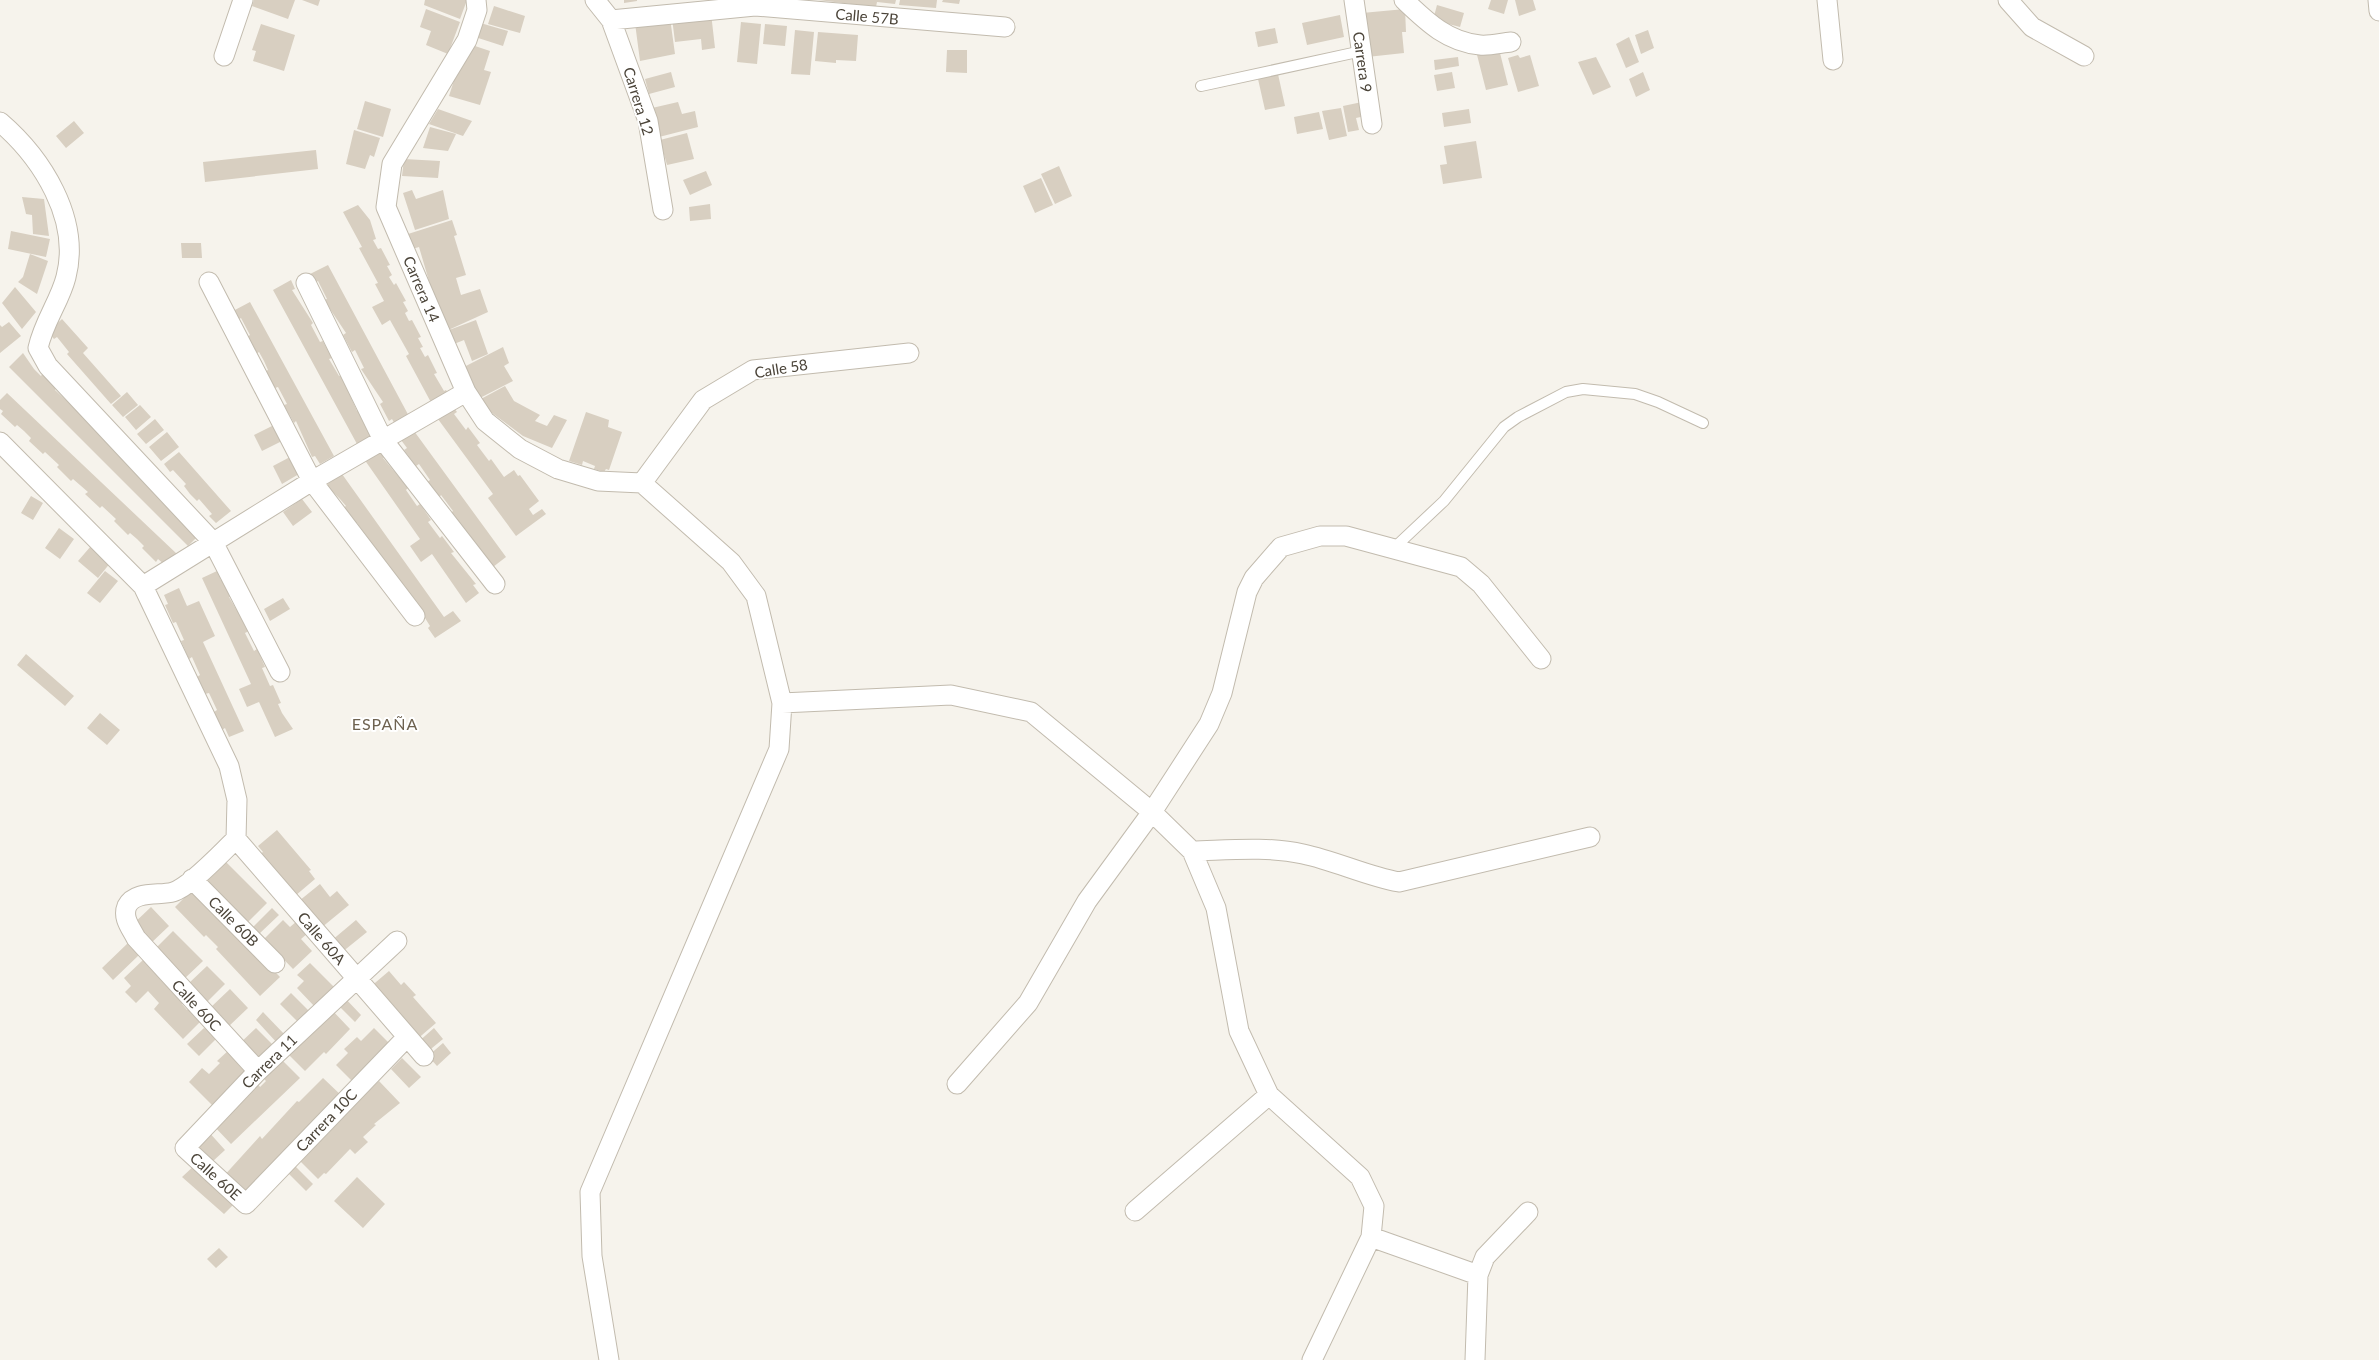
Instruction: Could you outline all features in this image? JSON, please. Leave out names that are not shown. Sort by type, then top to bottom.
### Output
[{"type":"street","points":[[224,56],[243,0]]},
{"type":"street","name":"Carrera 14","points":[[476,0],[478,10],[467,40],[392,164],[386,207],[466,392],[486,421],[520,449],[558,469],[598,481],[642,483]]},
{"type":"street","name":"Carrera 12","points":[[594,0],[611,20],[648,121],[663,210]]},
{"type":"street","name":"Carrera 9","points":[[1354,0],[1372,124]]},
{"type":"street","points":[[1404,0],[1434,29],[1458,39],[1480,45],[1511,42]]},
{"type":"street","points":[[1827,0],[1833,60]]},
{"type":"street","points":[[2008,0],[2032,27],[2084,56]]},
{"type":"street","points":[[2378,0],[2379,11]]},
{"type":"street","name":"Calle 57B","points":[[611,20],[755,6],[1005,27]]},
{"type":"street","points":[[0,122],[19,138],[39,162],[64,216],[70,250],[66,278],[42,328],[38,348],[48,366],[214,542],[280,672]]},
{"type":"street","points":[[209,282],[312,482],[415,616]]},
{"type":"street","points":[[306,283],[383,440],[495,584]]},
{"type":"street","name":"Calle 58","points":[[642,483],[703,400],[753,370],[910,352]]},
{"type":"street","points":[[142,586],[312,482],[466,392]]},
{"type":"street","points":[[0,442],[142,586],[229,766],[238,800],[236,839]]},
{"type":"street","points":[[609,1360],[592,1256],[590,1192],[779,749],[782,703],[756,596],[731,562],[642,483]]},
{"type":"street","points":[[957,1084],[1028,1004],[1087,901],[1152,812],[1209,724],[1222,692],[1247,592],[1254,578],[1280,547],[1320,536],[1346,536],[1461,567],[1470,573],[1541,659]]},
{"type":"street","points":[[782,703],[951,695],[1032,712],[1152,812],[1192,851],[1216,908],[1239,1031],[1268,1095],[1360,1177],[1374,1206],[1372,1237],[1312,1360]]},
{"type":"street","points":[[1192,851],[1274,849],[1305,854],[1374,877],[1399,882],[1590,837]]},
{"type":"street","name":"Calle 60C","points":[[236,839],[175,892],[137,896],[127,905],[125,917],[136,938],[258,1071]]},
{"type":"street","name":"Calle 60A","points":[[236,839],[424,1056]]},
{"type":"street","name":"Calle 60B","points":[[192,879],[276,963]]},
{"type":"street","name":"Carrera 11","points":[[185,1148],[258,1071],[397,941]]},
{"type":"street","name":"Carrera 10C","points":[[246,1204],[406,1037]]},
{"type":"street","points":[[1136,1211],[1268,1095]]},
{"type":"street","name":"Calle 60E","points":[[185,1148],[246,1204]]},
{"type":"street","points":[[1475,1360],[1478,1274],[1485,1257],[1528,1212]]},
{"type":"street","points":[[1372,1237],[1478,1274]]},
{"type":"lane","points":[[1201,86],[1362,51]]},
{"type":"lane","points":[[1393,549],[1444,502],[1504,427],[1518,417],[1566,392],[1583,389],[1634,394],[1658,402],[1703,423]]},
{"type":"building","points":[[254,0],[295,0],[288,19],[252,6]]},
{"type":"building","points":[[302,0],[320,0],[318,6]]},
{"type":"building","points":[[425,0],[467,0],[460,19],[424,5]]},
{"type":"building","points":[[624,0],[637,0],[637,1],[624,3]]},
{"type":"building","points":[[818,0],[896,0],[895,4],[877,2],[876,7]]},
{"type":"building","points":[[900,0],[937,0],[936,8],[899,5]]},
{"type":"building","points":[[943,0],[960,0],[959,4],[942,2]]},
{"type":"building","points":[[1491,0],[1508,0],[1504,14],[1488,9]]},
{"type":"building","points":[[1515,0],[1533,0],[1536,10],[1519,16]]},
{"type":"building","points":[[1437,5],[1464,13],[1460,27],[1433,20]]},
{"type":"building","points":[[494,6],[525,16],[520,33],[488,24]]},
{"type":"building","points":[[426,9],[460,22],[448,54],[426,45],[431,31],[420,27]]},
{"type":"building","points":[[1405,9],[1406,32],[1402,32],[1404,53],[1367,57],[1362,13]]},
{"type":"building","points":[[711,13],[715,48],[702,50],[701,39],[675,42],[672,18]]},
{"type":"building","points":[[1340,15],[1344,37],[1307,45],[1302,23]]},
{"type":"building","points":[[670,18],[675,54],[640,61],[635,23]]},
{"type":"building","points":[[477,22],[508,31],[503,46],[472,36]]},
{"type":"building","points":[[741,22],[761,24],[757,64],[737,62]]},
{"type":"building","points":[[261,24],[295,35],[284,71],[253,61],[256,51],[252,50]]},
{"type":"building","points":[[765,24],[787,26],[785,46],[763,44]]},
{"type":"building","points":[[1275,28],[1278,43],[1258,47],[1255,32]]},
{"type":"building","points":[[795,30],[814,32],[810,75],[791,74]]},
{"type":"building","points":[[1648,30],[1654,48],[1641,54],[1635,35]]},
{"type":"building","points":[[818,32],[858,35],[856,61],[836,60],[836,63],[815,61]]},
{"type":"building","points":[[1629,37],[1639,62],[1626,68],[1616,44]]},
{"type":"building","points":[[466,43],[490,51],[484,70],[491,72],[480,105],[449,96]]},
{"type":"building","points":[[1498,45],[1508,85],[1486,90],[1476,51]]},
{"type":"building","points":[[947,50],[967,50],[967,73],[946,72]]},
{"type":"building","points":[[1518,55],[1520,58],[1530,55],[1539,86],[1518,92],[1508,58]]},
{"type":"building","points":[[1458,57],[1459,66],[1435,70],[1434,60]]},
{"type":"building","points":[[1596,57],[1611,87],[1593,95],[1578,62]]},
{"type":"building","points":[[671,72],[675,87],[649,94],[645,79]]},
{"type":"building","points":[[1452,72],[1455,88],[1437,91],[1434,75]]},
{"type":"building","points":[[1643,72],[1650,90],[1636,97],[1629,79]]},
{"type":"building","points":[[1278,74],[1285,106],[1265,110],[1258,79]]},
{"type":"building","points":[[365,101],[391,109],[383,137],[357,129]]},
{"type":"building","points":[[678,102],[682,114],[695,111],[698,127],[659,137],[652,108]]},
{"type":"building","points":[[1362,102],[1365,116],[1356,118],[1359,130],[1348,132],[1343,106]]},
{"type":"building","points":[[1341,108],[1347,136],[1329,140],[1322,111]]},
{"type":"building","points":[[438,109],[472,121],[463,136],[429,124]]},
{"type":"building","points":[[1469,109],[1471,123],[1444,127],[1442,113]]},
{"type":"building","points":[[1319,112],[1323,129],[1297,134],[1294,117]]},
{"type":"building","points":[[74,121],[84,133],[66,148],[56,136]]},
{"type":"building","points":[[430,127],[456,134],[448,151],[423,148]]},
{"type":"building","points":[[354,130],[380,138],[374,157],[370,155],[365,169],[346,164]]},
{"type":"building","points":[[687,133],[694,159],[667,165],[660,140]]},
{"type":"building","points":[[1476,141],[1482,178],[1443,184],[1440,165],[1447,164],[1444,146]]},
{"type":"building","points":[[316,150],[318,169],[205,182],[203,162]]},
{"type":"building","points":[[404,159],[440,161],[438,178],[402,176]]},
{"type":"building","points":[[1059,166],[1072,196],[1055,204],[1041,174]]},
{"type":"building","points":[[706,171],[712,185],[690,195],[683,180]]},
{"type":"building","points":[[1041,178],[1053,205],[1035,213],[1023,186]]},
{"type":"building","points":[[412,190],[416,199],[443,190],[449,219],[415,230],[403,193]]},
{"type":"building","points":[[22,197],[44,199],[49,236],[33,234],[32,215],[26,214]]},
{"type":"building","points":[[710,204],[711,219],[690,221],[689,207]]},
{"type":"building","points":[[358,205],[370,220],[376,239],[373,240],[378,249],[381,248],[390,265],[387,266],[392,275],[389,277],[394,285],[396,283],[406,301],[403,302],[408,311],[405,313],[409,321],[412,320],[421,337],[418,338],[423,347],[420,348],[425,357],[428,355],[437,373],[434,374],[444,391],[446,390],[451,398],[434,408],[406,356],[409,354],[390,320],[382,325],[372,307],[384,301],[375,284],[378,283],[359,248],[362,247],[343,212]]},
{"type":"building","points":[[452,220],[457,235],[454,236],[466,275],[456,278],[461,295],[480,289],[488,312],[444,332],[419,247],[409,250],[408,234]]},
{"type":"building","points":[[11,231],[50,239],[46,257],[8,249]]},
{"type":"building","points":[[181,243],[201,243],[202,258],[182,258]]},
{"type":"building","points":[[30,254],[48,261],[37,294],[18,282],[23,277]]},
{"type":"building","points":[[328,265],[411,420],[397,428],[392,419],[389,421],[380,404],[383,402],[361,369],[364,368],[355,350],[352,352],[343,335],[346,333],[324,300],[327,299],[318,281],[315,283],[310,274]]},
{"type":"building","points":[[291,280],[295,289],[292,290],[313,323],[311,325],[320,342],[323,341],[332,358],[329,359],[339,376],[341,375],[357,411],[360,409],[369,426],[366,428],[371,436],[357,444],[273,290]]},
{"type":"building","points":[[15,287],[36,312],[22,329],[2,303]]},
{"type":"building","points":[[250,302],[334,456],[320,464],[315,456],[312,457],[296,421],[294,423],[284,405],[287,404],[278,387],[275,388],[266,371],[268,370],[259,352],[256,354],[247,337],[250,335],[241,318],[238,320],[233,311]]},
{"type":"building","points":[[62,319],[88,348],[83,353],[121,396],[111,404],[67,354],[69,352],[57,337],[54,339],[48,332]]},
{"type":"building","points":[[476,320],[488,354],[472,361],[464,340],[454,344],[449,330]]},
{"type":"building","points":[[9,322],[21,336],[0,353],[0,325],[2,327]]},
{"type":"building","points":[[503,347],[509,363],[504,366],[513,381],[478,399],[462,368]]},
{"type":"building","points":[[23,353],[41,376],[43,373],[57,387],[55,390],[69,403],[71,401],[85,415],[82,417],[96,431],[202,532],[188,546],[9,367]]},
{"type":"building","points":[[505,386],[514,401],[540,415],[535,421],[547,426],[554,415],[567,420],[552,448],[523,436],[484,407],[479,400]]},
{"type":"building","points":[[127,392],[138,405],[123,417],[112,405]]},
{"type":"building","points":[[7,393],[177,554],[166,566],[158,559],[156,562],[142,548],[144,546],[137,539],[130,533],[128,535],[114,521],[116,519],[85,494],[88,492],[73,479],[71,481],[57,467],[59,465],[29,441],[31,438],[24,431],[17,425],[15,427],[1,414],[3,411],[0,409],[0,400]]},
{"type":"building","points":[[451,404],[457,412],[454,414],[466,430],[468,427],[480,443],[477,445],[489,461],[491,459],[504,477],[514,470],[518,476],[520,475],[539,501],[529,509],[533,515],[542,509],[546,514],[516,536],[488,498],[493,494],[435,415]]},
{"type":"building","points":[[140,405],[151,417],[136,430],[125,417]]},
{"type":"building","points":[[586,412],[609,420],[608,427],[622,432],[609,470],[606,469],[604,472],[594,469],[595,466],[583,461],[582,465],[569,461]]},
{"type":"building","points":[[155,419],[164,430],[146,444],[137,434]]},
{"type":"building","points":[[274,425],[282,441],[262,451],[254,435]]},
{"type":"building","points":[[414,431],[506,557],[493,567],[473,545],[476,543],[450,514],[453,511],[441,495],[439,498],[427,482],[430,480],[419,464],[416,466],[404,450],[407,448],[401,440]]},
{"type":"building","points":[[167,432],[179,447],[161,461],[149,447]]},
{"type":"building","points":[[380,448],[386,456],[383,458],[408,488],[406,490],[417,506],[420,504],[431,520],[428,522],[440,538],[442,536],[454,552],[451,553],[476,584],[473,585],[479,593],[466,603],[432,554],[421,562],[410,546],[420,539],[364,459]]},
{"type":"building","points":[[179,452],[231,511],[216,523],[209,516],[212,514],[199,499],[197,501],[190,494],[184,486],[186,484],[173,470],[170,472],[164,464]]},
{"type":"building","points":[[290,457],[299,474],[282,484],[273,466]]},
{"type":"building","points":[[342,474],[444,617],[453,611],[461,621],[435,638],[428,628],[430,626],[425,618],[422,620],[380,554],[377,556],[366,540],[368,538],[357,523],[354,524],[343,508],[346,506],[326,485]]},
{"type":"building","points":[[31,496],[43,503],[33,520],[21,513]]},
{"type":"building","points":[[302,499],[312,512],[293,526],[283,512]]},
{"type":"building","points":[[59,528],[74,539],[60,559],[45,548]]},
{"type":"building","points":[[91,546],[111,562],[98,578],[78,561]]},
{"type":"building","points":[[105,571],[118,581],[100,603],[87,593]]},
{"type":"building","points":[[217,571],[221,580],[224,578],[232,596],[229,597],[249,631],[245,633],[254,651],[257,649],[265,667],[262,668],[270,686],[273,685],[281,703],[278,704],[282,713],[293,729],[275,737],[259,702],[247,707],[239,689],[251,684],[202,578]]},
{"type":"building","points":[[179,588],[187,606],[199,601],[215,636],[203,642],[244,731],[229,737],[225,728],[222,730],[214,712],[217,710],[209,693],[205,694],[197,677],[200,675],[192,657],[189,659],[181,641],[184,640],[176,622],[173,623],[165,605],[168,604],[164,595]]},
{"type":"building","points":[[283,598],[290,609],[270,621],[264,609]]},
{"type":"building","points":[[26,654],[74,696],[65,706],[17,665]]},
{"type":"building","points":[[100,713],[120,730],[107,745],[87,728]]},
{"type":"building","points":[[277,830],[311,870],[309,871],[315,879],[295,896],[260,854],[263,852],[258,846]]},
{"type":"building","points":[[226,862],[267,903],[248,922],[207,880]]},
{"type":"building","points":[[320,884],[330,897],[337,891],[349,905],[321,928],[299,901]]},
{"type":"building","points":[[194,888],[280,977],[260,996],[216,949],[218,947],[206,935],[204,937],[175,907]]},
{"type":"building","points":[[151,907],[169,926],[149,945],[131,926]]},
{"type":"building","points":[[272,908],[279,915],[259,934],[253,927]]},
{"type":"building","points":[[283,920],[290,927],[297,921],[308,933],[301,939],[312,951],[293,969],[264,939]]},
{"type":"building","points":[[356,920],[367,932],[341,953],[331,941]]},
{"type":"building","points":[[173,931],[203,961],[183,980],[154,950]]},
{"type":"building","points":[[128,943],[139,955],[113,980],[102,968]]},
{"type":"building","points":[[143,960],[184,1002],[182,1004],[187,1010],[190,1008],[202,1020],[183,1039],[154,1009],[159,1003],[148,991],[136,1003],[125,992],[131,986],[124,978]]},
{"type":"building","points":[[310,963],[335,988],[315,1007],[297,988],[304,981],[297,975]]},
{"type":"building","points":[[207,966],[225,984],[206,1003],[188,984]]},
{"type":"building","points":[[389,971],[401,985],[404,982],[416,995],[413,997],[436,1023],[415,1041],[369,988]]},
{"type":"building","points":[[230,989],[248,1008],[228,1027],[210,1008]]},
{"type":"building","points":[[291,993],[310,1012],[299,1023],[280,1004]]},
{"type":"building","points":[[343,996],[361,1015],[355,1022],[336,1003]]},
{"type":"building","points":[[330,1008],[350,1029],[326,1054],[324,1052],[305,1071],[286,1052]]},
{"type":"building","points":[[263,1012],[286,1036],[278,1044],[256,1020]]},
{"type":"building","points":[[204,1028],[218,1037],[199,1056],[187,1044]]},
{"type":"building","points":[[256,1028],[275,1047],[257,1065],[237,1046]]},
{"type":"building","points":[[374,1028],[393,1047],[355,1084],[336,1065],[348,1053],[344,1049],[357,1037],[361,1041]]},
{"type":"building","points":[[434,1028],[443,1039],[426,1053],[417,1043]]},
{"type":"building","points":[[443,1043],[451,1053],[437,1066],[428,1056]]},
{"type":"building","points":[[230,1049],[251,1071],[214,1107],[189,1082],[202,1068],[209,1074],[220,1063],[217,1061]]},
{"type":"building","points":[[280,1058],[300,1078],[231,1144],[213,1125],[256,1082],[260,1087],[266,1081],[261,1076]]},
{"type":"building","points":[[402,1058],[421,1077],[409,1088],[391,1069]]},
{"type":"building","points":[[323,1078],[343,1097],[241,1197],[222,1178],[260,1136],[262,1139],[297,1101],[299,1102]]},
{"type":"building","points":[[379,1081],[400,1103],[374,1124],[376,1125],[363,1137],[368,1142],[355,1154],[350,1149],[326,1174],[324,1173],[318,1179],[299,1160]]},
{"type":"building","points":[[207,1130],[225,1150],[212,1162],[194,1143]]},
{"type":"building","points":[[196,1164],[238,1200],[224,1214],[182,1177]]},
{"type":"building","points":[[294,1165],[313,1184],[306,1191],[287,1172]]},
{"type":"building","points":[[357,1177],[385,1204],[363,1228],[334,1201]]},
{"type":"building","points":[[219,1248],[228,1257],[216,1268],[207,1259]]},
{"type":"district","name":"ESPAÑA","points":[[385,723]]}]
